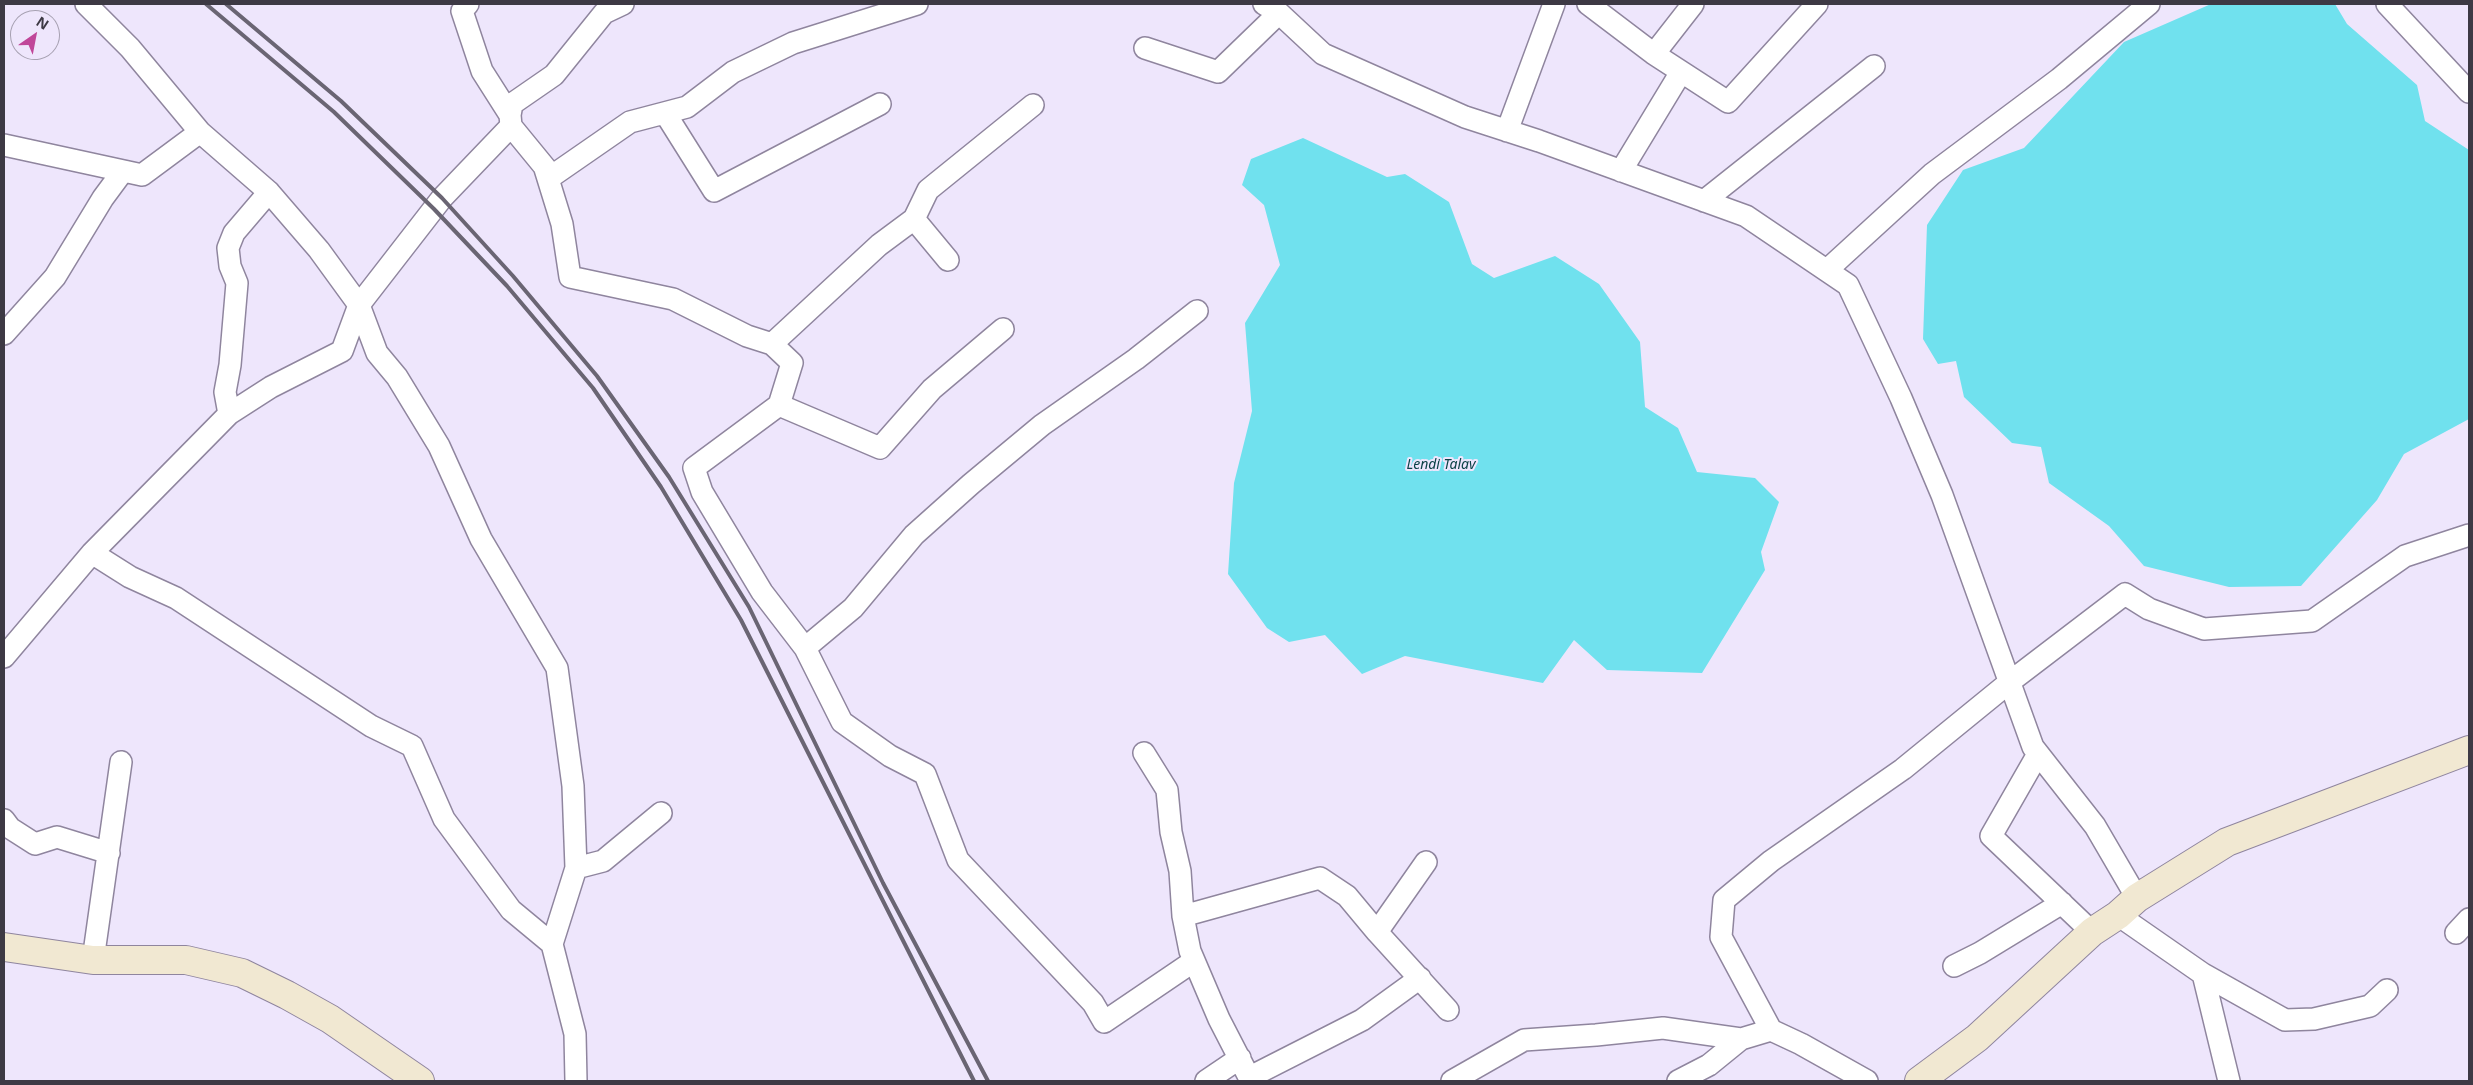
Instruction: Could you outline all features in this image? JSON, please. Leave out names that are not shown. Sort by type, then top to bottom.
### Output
[{"type":"street","points":[[86,4],[130,48],[200,132],[269,192],[320,250],[359,305],[377,353],[397,377],[439,446],[481,539],[557,668],[573,786],[576,868],[552,944],[575,1034],[576,1081]]},
{"type":"street","points":[[4,657],[92,553],[229,414],[271,387],[342,351],[359,305],[442,198],[510,121],[512,104],[554,75],[604,13],[622,4]]},
{"type":"street","points":[[461,6],[482,72],[510,121],[552,176],[630,122],[687,107],[733,72],[792,43],[916,4]]},
{"type":"street","points":[[1507,131],[1554,4]]},
{"type":"street","points":[[1588,4],[1654,54],[1728,102],[1818,4]]},
{"type":"street","points":[[1654,54],[1693,4]]},
{"type":"street","points":[[1827,270],[1932,174],[2059,80],[2150,4]]},
{"type":"street","points":[[2387,4],[2468,88]]},
{"type":"street","points":[[1145,48],[1218,72],[1272,8],[1323,54],[1464,118],[1507,131],[1746,216],[1848,285],[1901,398],[1942,495],[2033,747],[2095,826],[2128,906],[2203,974],[2285,1020],[2314,1019],[2370,1006],[2387,990]]},
{"type":"street","points":[[1704,201],[1874,66]]},
{"type":"street","points":[[1621,171],[1681,72]]},
{"type":"street","points":[[665,113],[714,191],[880,104]]},
{"type":"street","points":[[772,344],[880,245],[914,219],[928,190],[1033,105]]},
{"type":"street","points":[[4,146],[142,175],[200,132]]},
{"type":"street","points":[[545,169],[562,224],[570,277],[673,300],[747,336],[772,344],[792,363],[778,405],[694,468],[702,492],[762,592],[805,648],[842,722],[890,756],[925,774],[958,860],[1093,1003],[1104,1022],[1194,961]]},
{"type":"street","points":[[4,334],[55,276],[103,198],[124,171]]},
{"type":"street","points":[[229,414],[225,392],[230,365],[237,283],[230,266],[228,248],[234,232],[269,192]]},
{"type":"street","points":[[914,219],[948,260]]},
{"type":"street","points":[[805,648],[853,608],[914,535],[971,484],[1042,426],[1136,359],[1197,311]]},
{"type":"street","points":[[778,405],[880,448],[932,389],[1003,329]]},
{"type":"street","points":[[1866,1081],[1801,1044],[1771,1030],[1721,937],[1724,900],[1770,862],[1902,769],[2010,681],[2125,594],[2149,609],[2204,629],[2312,621],[2405,556],[2469,535]]},
{"type":"street","points":[[92,553],[130,577],[176,598],[371,726],[412,746],[444,819],[467,852],[511,910],[552,944]]},
{"type":"street","points":[[1919,1081],[1977,1038],[2092,932],[2128,906],[2227,842],[2469,750]]},
{"type":"street","points":[[1144,753],[1167,790],[1171,832],[1180,871],[1183,916],[1194,961],[1219,1019],[1250,1079],[1362,1020],[1420,978]]},
{"type":"street","points":[[2038,754],[1991,836],[2092,932]]},
{"type":"street","points":[[91,967],[122,762]]},
{"type":"street","points":[[576,868],[602,862],[661,813]]},
{"type":"street","points":[[4,820],[10,828],[35,844],[57,837],[109,853]]},
{"type":"street","points":[[1377,932],[1426,862]]},
{"type":"street","points":[[1183,916],[1320,878],[1347,896],[1448,1010]]},
{"type":"street","points":[[1954,966],[1980,953],[2062,903]]},
{"type":"street","points":[[4,947],[91,967],[186,960],[242,973],[288,995],[330,1019],[419,1081]]},
{"type":"street","points":[[4,962],[91,967],[184,976],[236,988],[279,1009],[324,1035],[390,1081]]},
{"type":"street","points":[[2203,974],[2229,1081]]},
{"type":"street","points":[[1452,1081],[1524,1040],[1663,1028],[1741,1039]]},
{"type":"street","points":[[1678,1081],[1709,1065],[1741,1039],[1771,1030]]},
{"type":"street","points":[[1206,1081],[1240,1058]]},
{"type":"water","points":[[2211,4],[2335,4],[2347,24],[2417,85],[2425,121],[2469,150],[2469,419],[2404,454],[2377,500],[2301,586],[2229,587],[2144,566],[2109,526],[2049,483],[2041,447],[2012,443],[1964,397],[1956,361],[1938,364],[1923,339],[1927,225],[1963,170],[2024,148],[2124,42]]},
{"type":"water","name":"Lendi Talav","points":[[1303,138],[1387,177],[1405,174],[1449,202],[1472,264],[1494,278],[1555,256],[1599,284],[1640,342],[1645,407],[1678,428],[1697,472],[1755,478],[1779,502],[1761,552],[1765,570],[1702,673],[1607,670],[1574,640],[1543,683],[1405,656],[1362,674],[1325,635],[1289,642],[1267,628],[1228,574],[1234,483],[1252,411],[1245,323],[1280,265],[1264,205],[1242,185],[1251,159]]},
{"type":"railway","points":[[206,4],[334,112],[434,209],[507,286],[593,388],[661,487],[741,620],[974,1081]]},
{"type":"railway","points":[[226,4],[341,101],[442,198],[513,276],[597,376],[669,477],[749,607],[883,883],[988,1081]]}]
